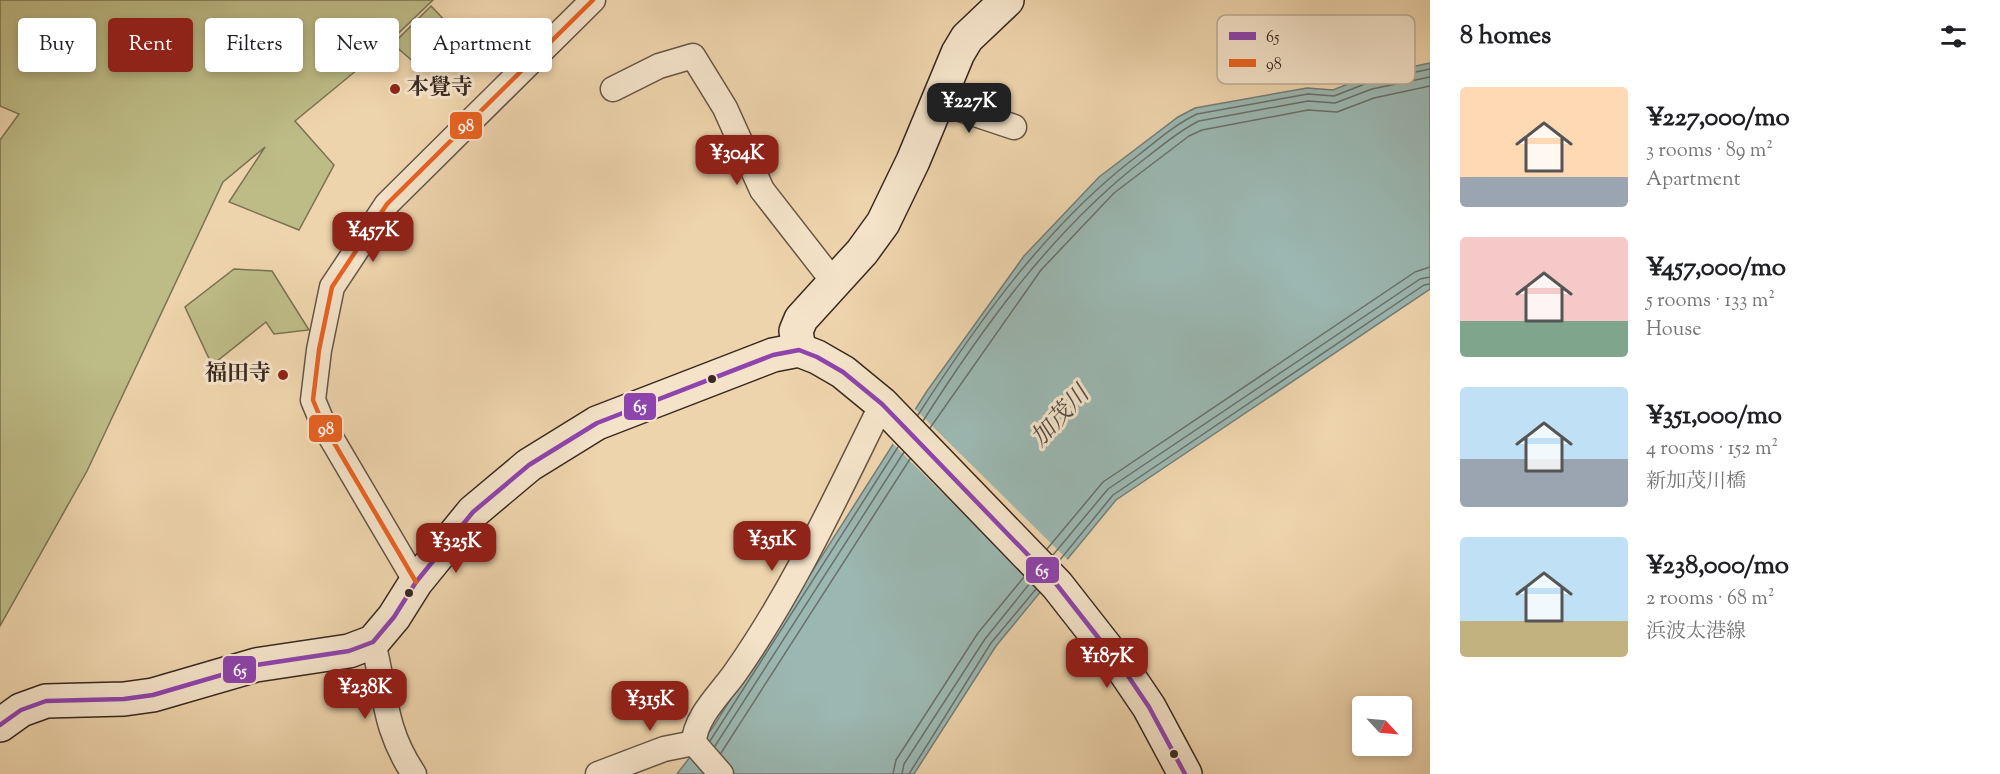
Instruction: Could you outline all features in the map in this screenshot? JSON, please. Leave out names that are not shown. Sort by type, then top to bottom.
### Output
[{"type":"main road","points":[[799,350],[797,327],[833,281],[862,252],[883,223],[914,161],[936,101],[967,38],[1007,0]]},
{"type":"main road","points":[[0,725],[21,710],[46,701],[124,699],[153,694],[256,665],[349,651],[373,642],[394,617],[416,582],[473,513],[529,465],[597,423],[763,359],[799,350],[835,366],[887,409],[1057,585],[1126,672],[1149,707],[1185,774]]},
{"type":"street","points":[[416,582],[322,424],[313,400],[319,350],[332,287],[387,204],[593,0]]},
{"type":"street","points":[[614,89],[659,66],[693,56],[725,108],[762,189],[833,281]]},
{"type":"street","points":[[936,101],[1014,127]]},
{"type":"street","points":[[694,744],[699,723],[756,644],[887,409]]},
{"type":"street","points":[[373,642],[385,711],[400,754],[414,774]]},
{"type":"street","points":[[598,774],[664,749],[694,744]]},
{"type":"street","points":[[694,744],[721,774]]},
{"type":"shaded area","points":[[0,0],[433,0],[414,18],[411,18],[411,21],[399,33],[399,18],[315,18],[315,72],[354,72],[295,121],[334,165],[299,230],[229,202],[265,147],[223,182],[87,471],[0,626],[0,140],[19,114],[0,106]]},
{"type":"shaded area","points":[[431,6],[442,18],[419,18]]},
{"type":"shaded area","points":[[411,26],[411,60],[399,49],[399,38]]},
{"type":"shaded area","points":[[234,269],[272,271],[309,330],[274,334],[266,322],[212,365],[185,307]]},
{"type":"water","name":"加茂川","points":[[1430,63],[1430,289],[1116,500],[996,646],[914,774],[677,774],[713,727],[927,391],[1024,256],[1099,177],[1178,117],[1195,108],[1307,88],[1333,90],[1348,84],[1415,84],[1415,66]]},
{"type":"pier","points":[[913,407],[1070,562],[1043,593],[891,442]]},
{"type":"transit line","name":"98","points":[[416,582],[323,424],[313,400],[319,350],[332,287],[387,204],[593,0]]},
{"type":"transit line","name":"65","points":[[0,725],[21,710],[46,701],[124,699],[153,695],[256,665],[349,651],[373,642],[394,617],[416,582],[473,512],[529,465],[597,423],[773,355],[799,350],[843,372],[882,404],[1057,585],[1126,673],[1149,707],[1185,774]]},
{"type":"place","name":"本覺寺","points":[[395,89]]},
{"type":"place","name":"福田寺","points":[[283,375]]}]
